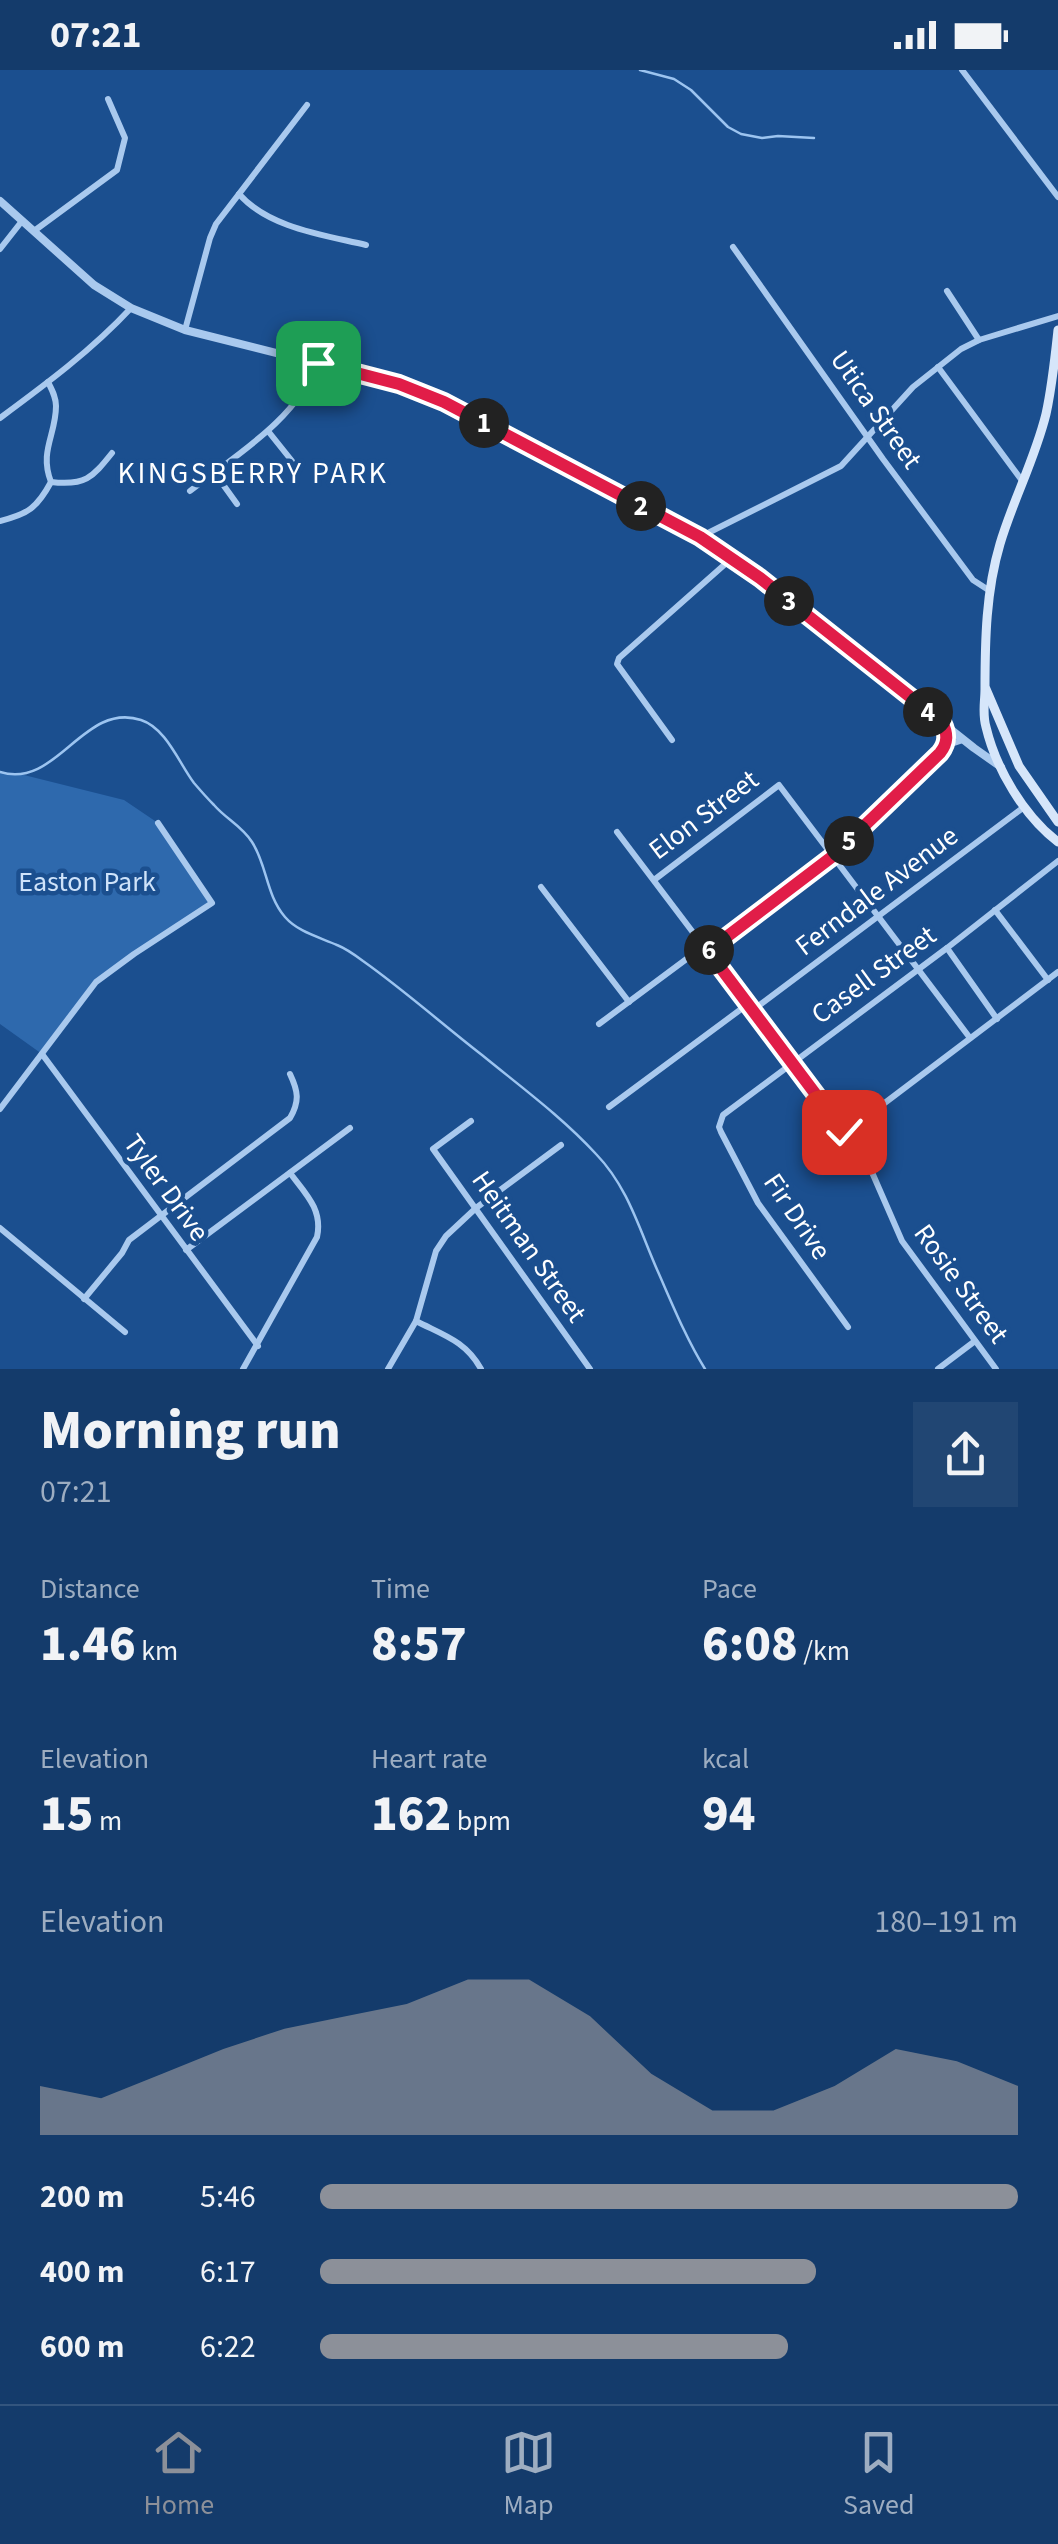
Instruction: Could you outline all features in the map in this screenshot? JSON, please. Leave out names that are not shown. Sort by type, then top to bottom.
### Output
[{"type":"main road","points":[[1058,330],[1046,411],[1000,544],[990,591],[983,712],[1001,767],[1025,807],[1058,842]]},
{"type":"main road","points":[[985,688],[1012,752],[1058,822]]},
{"type":"main road","points":[[1001,767],[1024,780],[1040,797]]},
{"type":"street","points":[[962,70],[1058,196]]},
{"type":"street","points":[[34,231],[118,170],[125,138],[108,99]]},
{"type":"street","points":[[185,330],[216,224],[307,105]]},
{"type":"street","points":[[238,194],[250,206],[274,218],[366,245]]},
{"type":"street","points":[[0,200],[94,285],[131,308],[185,330],[399,384],[444,402],[700,537],[1001,767]]},
{"type":"street","points":[[0,249],[22,221]]},
{"type":"street","name":"Utica Street","points":[[733,247],[973,580],[990,591]]},
{"type":"street","points":[[947,292],[979,340]]},
{"type":"street","points":[[0,418],[107,334],[131,308]]},
{"type":"street","points":[[700,537],[841,466],[913,387],[962,349],[1058,316]]},
{"type":"street","points":[[190,492],[268,430],[300,397],[318,363]]},
{"type":"street","points":[[938,367],[1023,483]]},
{"type":"street","points":[[48,382],[56,409],[45,460],[51,482]]},
{"type":"street","points":[[268,430],[292,461]]},
{"type":"street","points":[[51,482],[88,479],[112,453]]},
{"type":"street","points":[[214,472],[237,504]]},
{"type":"street","points":[[0,521],[32,509],[51,482]]},
{"type":"street","points":[[672,740],[616,664],[732,558]]},
{"type":"street","points":[[942,722],[945,746]]},
{"type":"street","points":[[599,1024],[833,856],[945,746],[964,740]]},
{"type":"street","name":"Elon Street","points":[[654,880],[779,785],[833,856]]},
{"type":"street","name":"Ferndale Avenue","points":[[609,1107],[1025,807]]},
{"type":"street","points":[[0,1110],[96,982],[212,902],[158,824]]},
{"type":"street","name":"Rosie Street","points":[[617,832],[871,1170],[902,1241],[996,1369]]},
{"type":"street","points":[[833,856],[970,1038]]},
{"type":"street","name":"Casell Street","points":[[719,1126],[722,1115],[1058,861]]},
{"type":"street","points":[[541,887],[629,1002]]},
{"type":"street","points":[[995,910],[1048,980]]},
{"type":"street","points":[[946,948],[997,1019]]},
{"type":"street","points":[[844,1132],[1058,972]]},
{"type":"street","name":"Tyler Drive","points":[[42,1054],[258,1346]]},
{"type":"street","points":[[84,1299],[130,1240],[290,1118],[298,1104],[297,1088],[290,1074]]},
{"type":"street","name":"Heitman Street","points":[[470,1121],[433,1149],[589,1369]]},
{"type":"street","name":"Fir Drive","points":[[719,1126],[758,1203],[848,1327]]},
{"type":"street","points":[[186,1250],[350,1128]]},
{"type":"street","points":[[388,1369],[416,1322],[436,1251],[446,1236],[476,1208],[561,1145]]},
{"type":"street","points":[[243,1369],[318,1237],[316,1209],[290,1173]]},
{"type":"street","points":[[0,1228],[125,1332]]},
{"type":"street","points":[[416,1322],[465,1347],[481,1369]]},
{"type":"street","points":[[938,1369],[975,1341]]},
{"type":"green space","name":"Easton Park","points":[[0,772],[124,800],[158,823],[212,903],[96,982],[42,1054],[0,1024]]},
{"type":"waterway","points":[[640,70],[674,79],[741,134],[814,138]]},
{"type":"waterway","points":[[0,772],[20,774],[38,769],[86,733],[121,718],[141,720],[158,730],[194,783],[252,842],[274,899],[290,922],[348,950],[393,984],[555,1115],[607,1167],[625,1196],[680,1323],[705,1369]]},
{"type":"district","name":"KINGSBERRY PARK","points":[[253,473]]},
{"type":"route","points":[[318,363],[399,384],[444,402],[700,537],[760,578],[942,722],[946,738],[940,753],[833,856],[708,951],[844,1132]]}]
